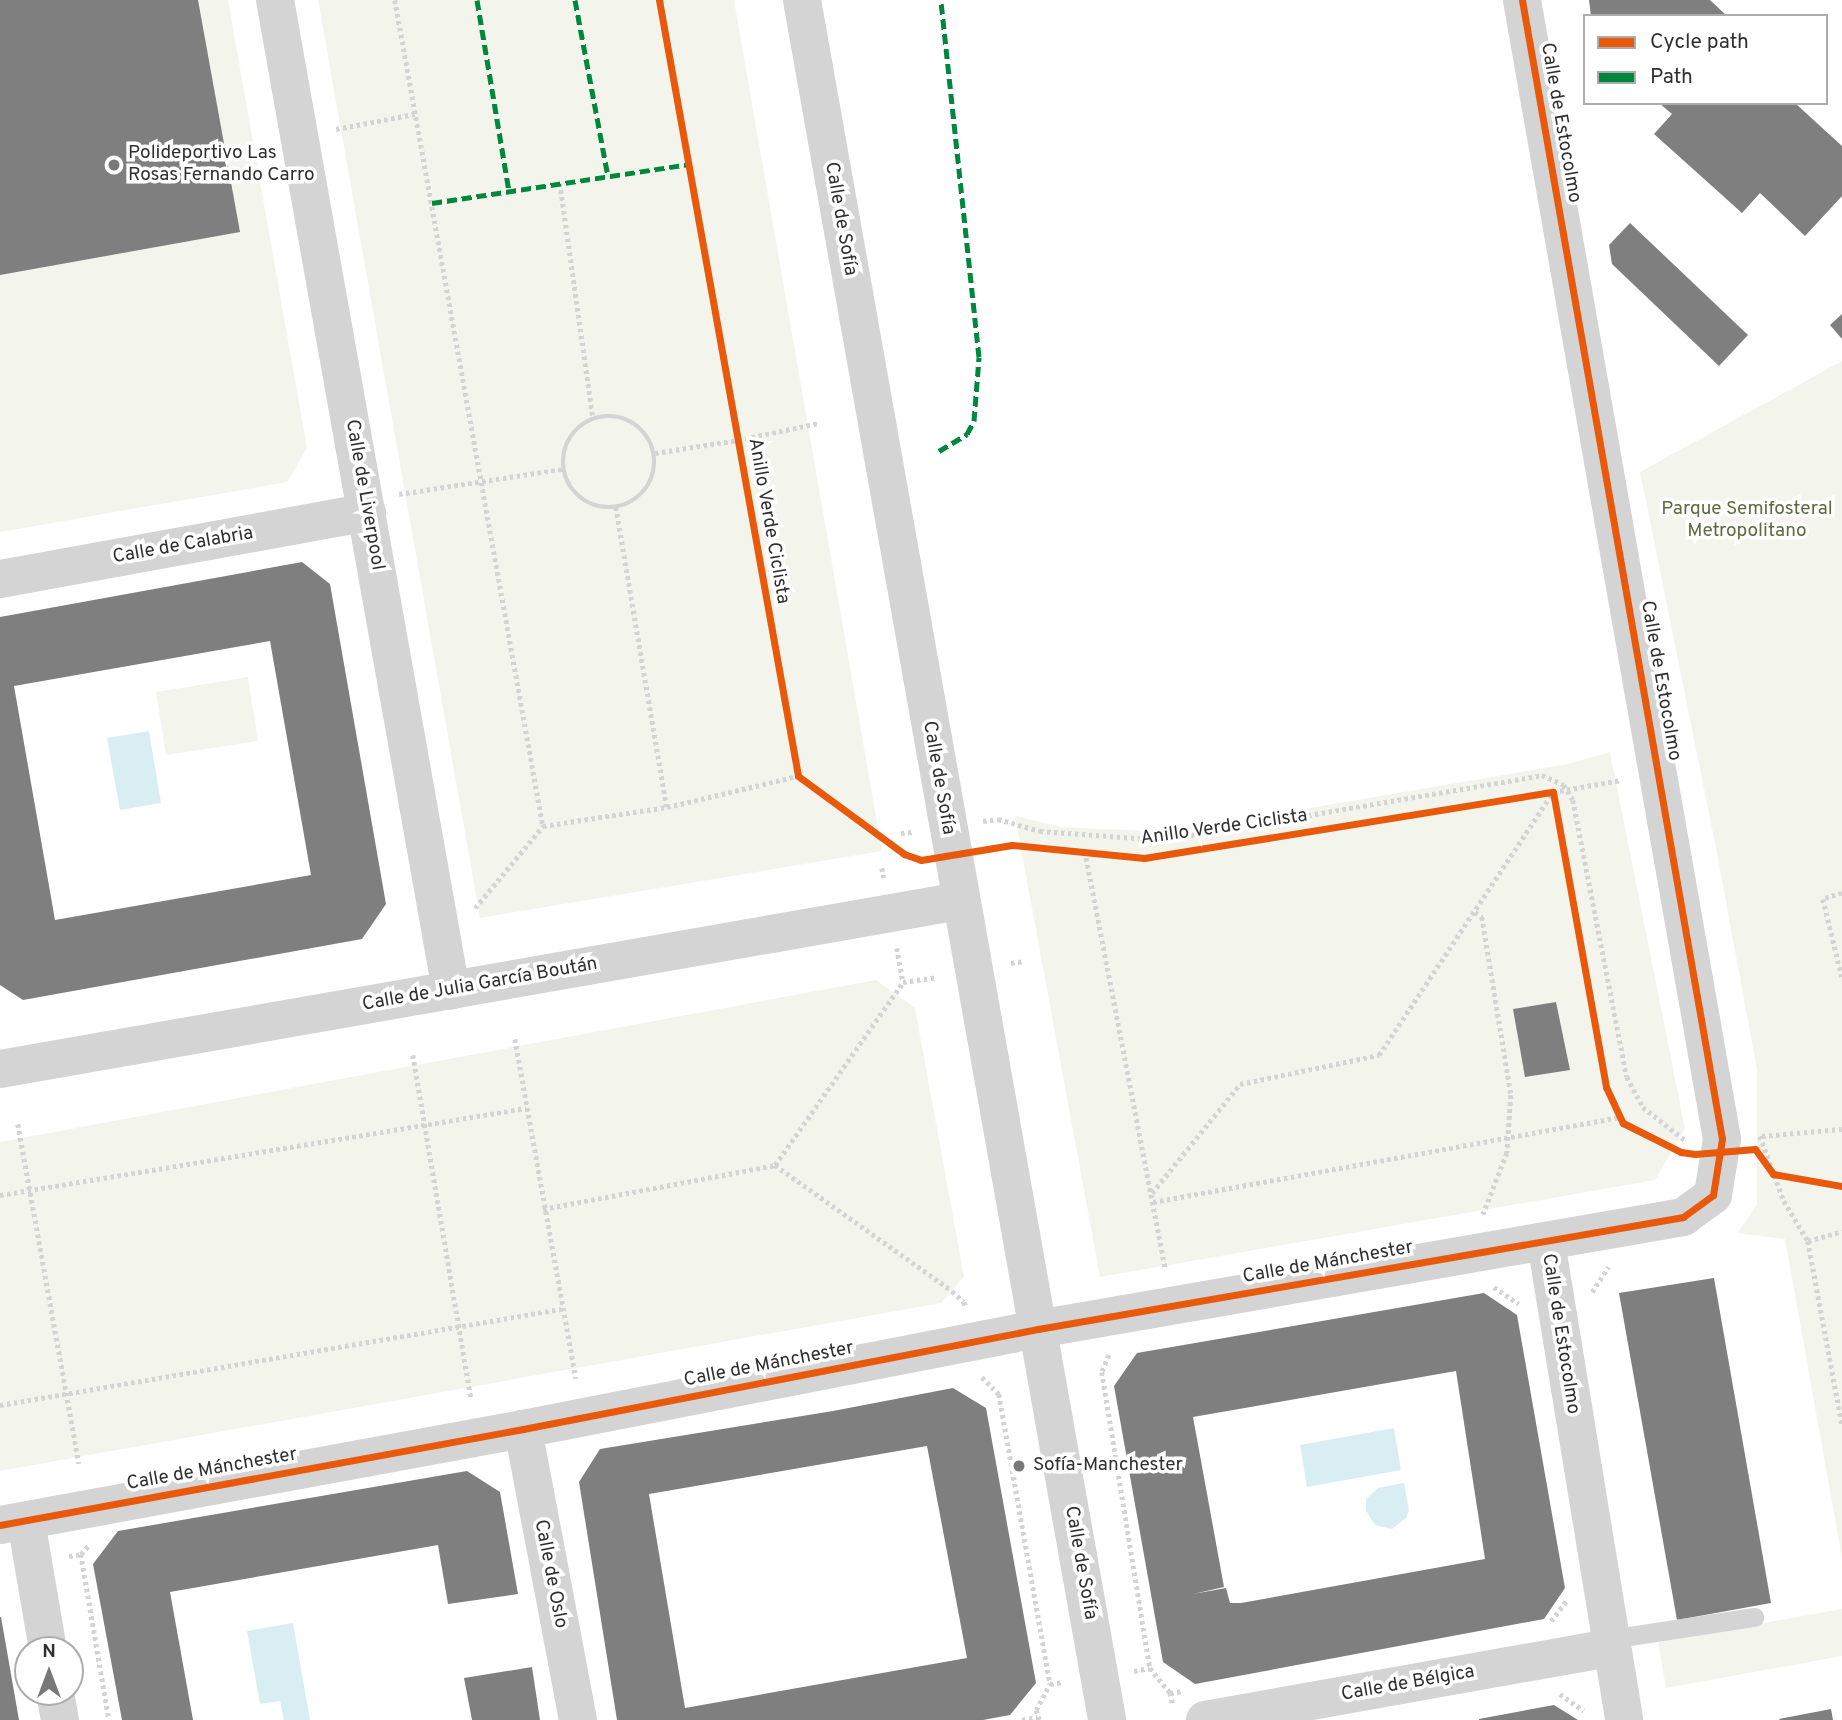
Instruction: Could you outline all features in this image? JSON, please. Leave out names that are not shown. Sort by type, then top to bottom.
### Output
[{"type":"street","name":"Calle de Liverpool","points":[[275,0],[383,503],[451,990]]},
{"type":"street","name":"Calle de Sofía","points":[[802,0],[972,971],[1107,1720]]},
{"type":"street","name":"Calle de Estocolmo","points":[[1522,0],[1722,1145],[1713,1195],[1683,1217],[1546,1242],[1624,1720]]},
{"type":"street","name":"Calle de Calabria","points":[[0,579],[383,503]]},
{"type":"street","name":"Calle de Julia García Boután","points":[[0,1069],[960,901]]},
{"type":"street","name":"Calle de Mánchester","points":[[13,1523],[523,1429],[1102,1317],[1489,1236],[1546,1242]]},
{"type":"street","name":"Calle de Oslo","points":[[523,1429],[578,1720]]},
{"type":"street","points":[[13,1523],[44,1636]]},
{"type":"street","name":"Calle de Bélgica","points":[[1206,1720],[1611,1644]]},
{"type":"lane","points":[[1611,1644],[1754,1617]]},
{"type":"path","points":[[395,0],[543,826]]},
{"type":"path","points":[[335,129],[415,114]]},
{"type":"path","points":[[560,183],[593,418]]},
{"type":"path","points":[[593,418],[625,418],[644,432],[655,453],[651,482],[631,503],[616,508],[588,503],[572,489],[563,469],[563,453],[569,438],[579,426],[593,418]]},
{"type":"path","points":[[655,453],[738,440],[819,423]]},
{"type":"path","points":[[383,503],[482,481],[563,469]]},
{"type":"path","points":[[616,508],[667,807]]},
{"type":"path","points":[[795,763],[798,776],[808,784]]},
{"type":"path","points":[[998,819],[1040,831],[1163,840],[1542,775],[1564,785],[1573,800],[1627,1077],[1643,1107],[1684,1140],[1755,1149],[1773,1174],[1785,1176]]},
{"type":"path","points":[[467,917],[543,826],[667,807],[798,776]]},
{"type":"path","points":[[1540,794],[1628,778]]},
{"type":"path","points":[[1553,792],[1556,805]]},
{"type":"path","points":[[1152,1194],[1240,1084],[1379,1055],[1553,792]]},
{"type":"path","points":[[1073,850],[1097,852]]},
{"type":"path","points":[[1085,851],[1166,1274],[1155,1276]]},
{"type":"path","points":[[1842,893],[1823,899],[1842,977]]},
{"type":"path","points":[[1475,912],[1482,917],[1511,1095],[1510,1137],[1480,1222],[1489,1236],[1490,1284],[1518,1303],[1521,1316]]},
{"type":"path","points":[[543,1209],[775,1165],[902,982],[1024,961]]},
{"type":"path","points":[[514,1039],[561,1309],[576,1379]]},
{"type":"path","points":[[414,1055],[471,1397]]},
{"type":"path","points":[[1153,1202],[1510,1137],[1621,1120],[1615,1107]]},
{"type":"path","points":[[0,1195],[526,1108]]},
{"type":"path","points":[[18,1124],[79,1464]]},
{"type":"path","points":[[1722,1145],[1762,1136],[1842,1129]]},
{"type":"path","points":[[1762,1136],[1784,1201],[1808,1241],[1842,1425]]},
{"type":"path","points":[[775,1165],[964,1302]]},
{"type":"path","points":[[1808,1241],[1842,1231]]},
{"type":"path","points":[[0,1405],[561,1309]]},
{"type":"path","points":[[1102,1317],[1109,1355],[1102,1372],[1150,1668]]},
{"type":"path","points":[[1109,1355],[1122,1353]]},
{"type":"path","points":[[980,1374],[999,1394],[1050,1684]]},
{"type":"path","points":[[80,1554],[109,1720]]},
{"type":"path","points":[[1547,1627],[1572,1593]]},
{"type":"path","points":[[1022,1720],[1038,1717]]},
{"type":"green space","points":[[0,0],[228,0],[307,448],[287,482],[0,532]]},
{"type":"green space","points":[[318,0],[734,0],[882,851],[480,918]]},
{"type":"green space","name":"Parque Semifosteral Metropolitano","points":[[1842,361],[1842,1558],[1785,1239],[1737,1233],[1757,1205],[1757,1070],[1716,848],[1640,472]]},
{"type":"green space","points":[[248,677],[258,741],[166,755],[156,692]]},
{"type":"green space","points":[[1610,752],[1685,1129],[1655,1180],[1100,1277],[1015,816],[1061,827],[1169,832],[1568,764]]},
{"type":"green space","points":[[876,980],[915,1008],[964,1277],[941,1303],[0,1471],[0,1142]]},
{"type":"green space","points":[[1842,1609],[1842,1656],[1666,1688],[1658,1642]]},
{"type":"shaded area","points":[[149,731],[161,803],[120,810],[107,738]]},
{"type":"shaded area","points":[[1394,1428],[1401,1470],[1307,1487],[1300,1445]]},
{"type":"shaded area","points":[[1404,1483],[1409,1510],[1406,1518],[1392,1529],[1375,1525],[1366,1511],[1366,1499],[1378,1488]]},
{"type":"shaded area","points":[[293,1623],[310,1720],[284,1720],[280,1701],[260,1704],[247,1631]]},
{"type":"building","name":"Polideportivo Las Rosas Fernando Carro","points":[[0,0],[198,0],[240,232],[0,275]]},
{"type":"building","points":[[1589,0],[1710,0],[1725,14],[1591,14]]},
{"type":"building","points":[[1661,105],[1797,105],[1842,146],[1842,196],[1805,236],[1760,193],[1742,213],[1654,134],[1672,114]]},
{"type":"building","points":[[1630,223],[1748,335],[1719,366],[1612,264],[1609,245]]},
{"type":"building","points":[[1842,314],[1842,339],[1830,325]]},
{"type":"building","points":[[302,562],[330,584],[386,904],[362,939],[23,1000],[0,985],[0,617]],"holes":[[[270,641],[311,875],[55,920],[14,686]]]},
{"type":"building","points":[[1556,1002],[1570,1070],[1525,1077],[1513,1009]]},
{"type":"building","points":[[1714,1278],[1771,1603],[1677,1620],[1619,1293]]},
{"type":"building","points":[[1484,1293],[1517,1315],[1565,1588],[1544,1619],[1195,1684],[1163,1662],[1114,1386],[1137,1353]],"holes":[[[1456,1371],[1485,1559],[1241,1603],[1230,1603],[1226,1588],[1193,1594],[1224,1587],[1193,1417]]]},
{"type":"building","points":[[953,1388],[986,1408],[1036,1683],[1010,1715],[983,1720],[617,1720],[579,1482],[600,1449],[833,1411]],"holes":[[[927,1446],[967,1658],[685,1708],[649,1494]]]},
{"type":"building","points":[[467,1471],[500,1492],[518,1594],[448,1604],[438,1545],[170,1592],[193,1720],[122,1720],[93,1564],[118,1531]]},
{"type":"building","points":[[1,1617],[14,1691],[14,1706],[17,1706],[19,1720],[0,1720]]},
{"type":"building","points":[[532,1667],[540,1720],[472,1720],[464,1678]]},
{"type":"building","points":[[1554,1705],[1578,1720],[1479,1720],[1479,1719]]},
{"type":"building","points":[[1831,1709],[1833,1720],[1779,1719]]},
{"type":"marked path","points":[[477,0],[509,191]]},
{"type":"marked path","points":[[575,0],[608,176]]},
{"type":"marked path","points":[[939,451],[967,434],[974,421],[979,357],[941,0]]},
{"type":"marked path","points":[[432,203],[689,164]]},
{"type":"cycle path","name":"Anillo Verde Ciclista","points":[[659,0],[798,776],[904,854],[921,860],[1012,845],[1144,858],[1553,792],[1606,1087],[1623,1123],[1681,1152],[1695,1154],[1755,1149],[1773,1174],[1842,1186]]},
{"type":"cycle path","points":[[0,1525],[523,1429],[1038,1329],[1683,1217],[1713,1195],[1722,1139],[1522,0]]},
{"type":"place","name":"Polideportivo Las Rosas Fernando Carro","points":[[114,165]]},
{"type":"place","name":"Sofía-Manchester","points":[[1019,1466]]}]
